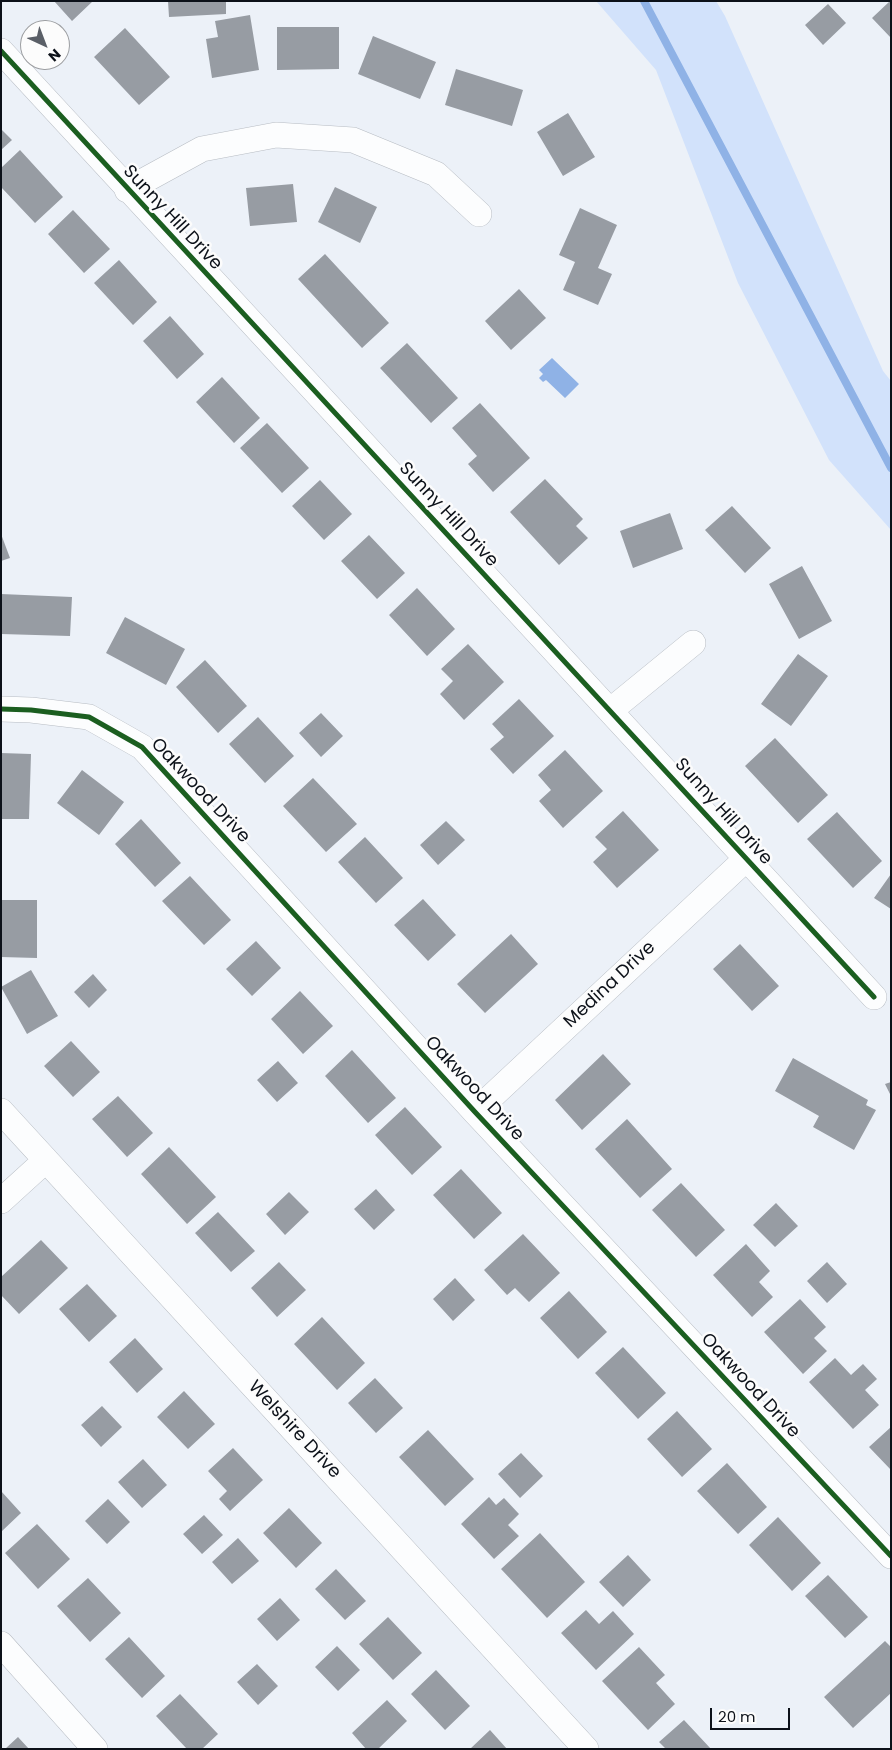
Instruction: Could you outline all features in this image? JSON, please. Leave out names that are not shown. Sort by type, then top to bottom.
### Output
[{"type":"street","name":"Sunny Hill Drive","points":[[1,51],[127,190],[611,710],[874,997]]},
{"type":"street","points":[[127,190],[202,149],[276,136],[353,140],[436,174],[479,214]]},
{"type":"street","points":[[611,710],[693,643]]},
{"type":"street","name":"Oakwood Drive","points":[[1,709],[89,716],[142,746],[475,1112],[891,1556]]},
{"type":"street","name":"Medina Drive","points":[[475,1112],[746,859]]},
{"type":"street","name":"Welshire Drive","points":[[1,1111],[586,1749]]},
{"type":"street","points":[[1,1201],[46,1160]]},
{"type":"street","points":[[1,1644],[95,1749]]},
{"type":"shaded area","points":[[596,1],[716,1],[725,16],[883,371],[891,381],[891,530],[829,460],[738,283],[656,70]]},
{"type":"water","points":[[552,358],[579,384],[565,398],[546,380],[543,382],[539,378],[543,374],[539,370]]},
{"type":"building","points":[[54,1],[93,1],[72,21]]},
{"type":"building","points":[[168,1],[226,1],[226,14],[169,17]]},
{"type":"building","points":[[891,1],[891,38],[872,18]]},
{"type":"building","points":[[828,4],[846,23],[823,45],[805,25]]},
{"type":"building","points":[[250,15],[259,70],[212,78],[206,39],[218,37],[215,21]]},
{"type":"building","points":[[277,27],[339,27],[339,69],[277,70]]},
{"type":"building","points":[[125,28],[170,77],[139,105],[94,57]]},
{"type":"building","points":[[373,36],[436,62],[420,99],[358,74]]},
{"type":"building","points":[[456,69],[523,90],[512,126],[445,105]]},
{"type":"building","points":[[568,113],[595,157],[563,176],[537,132]]},
{"type":"building","points":[[1,129],[12,140],[1,150]]},
{"type":"building","points":[[20,150],[63,197],[35,223],[1,187],[1,168]]},
{"type":"building","points":[[293,184],[297,222],[250,226],[246,188]]},
{"type":"building","points":[[335,187],[377,207],[360,243],[318,222]]},
{"type":"building","points":[[580,208],[617,225],[598,268],[612,274],[598,305],[563,290],[575,262],[559,255]]},
{"type":"building","points":[[73,210],[110,249],[84,273],[48,234]]},
{"type":"building","points":[[325,254],[389,323],[362,348],[298,279]]},
{"type":"building","points":[[119,260],[157,302],[133,325],[94,283]]},
{"type":"building","points":[[519,289],[546,318],[511,350],[485,321]]},
{"type":"building","points":[[170,316],[204,354],[177,379],[143,341]]},
{"type":"building","points":[[407,343],[458,398],[431,423],[380,368]]},
{"type":"building","points":[[222,377],[260,418],[234,443],[196,402]]},
{"type":"building","points":[[480,403],[530,458],[493,492],[468,464],[477,456],[452,428]]},
{"type":"building","points":[[267,423],[309,468],[282,493],[240,448]]},
{"type":"building","points":[[545,479],[583,519],[576,526],[588,538],[559,565],[510,512]]},
{"type":"building","points":[[320,480],[352,514],[324,540],[292,506]]},
{"type":"building","points":[[732,506],[771,548],[745,573],[705,530]]},
{"type":"building","points":[[670,513],[683,549],[633,568],[620,531]]},
{"type":"building","points":[[1,534],[10,558],[1,561]]},
{"type":"building","points":[[369,535],[405,573],[377,599],[341,561]]},
{"type":"building","points":[[802,566],[832,621],[799,639],[769,584]]},
{"type":"building","points":[[417,588],[455,629],[427,656],[389,615]]},
{"type":"building","points":[[1,594],[72,597],[70,636],[1,634]]},
{"type":"building","points":[[125,617],[185,649],[166,685],[106,653]]},
{"type":"building","points":[[468,644],[504,682],[464,720],[440,694],[453,681],[441,669]]},
{"type":"building","points":[[798,654],[828,676],[791,726],[761,704]]},
{"type":"building","points":[[205,660],[247,706],[218,733],[176,687]]},
{"type":"building","points":[[519,699],[554,736],[513,774],[490,749],[504,737],[492,724]]},
{"type":"building","points":[[321,713],[343,736],[321,757],[299,733]]},
{"type":"building","points":[[258,717],[294,756],[265,783],[229,744]]},
{"type":"building","points":[[775,738],[828,795],[798,823],[745,766]]},
{"type":"building","points":[[565,750],[603,791],[563,828],[539,801],[551,790],[538,775]]},
{"type":"building","points":[[1,753],[31,754],[29,819],[1,819]]},
{"type":"building","points":[[82,770],[124,802],[99,835],[57,803]]},
{"type":"building","points":[[313,778],[357,824],[326,852],[283,806]]},
{"type":"building","points":[[623,811],[659,850],[617,888],[593,862],[607,849],[595,837]]},
{"type":"building","points":[[837,812],[882,861],[853,888],[807,839]]},
{"type":"building","points":[[141,819],[181,863],[155,887],[115,844]]},
{"type":"building","points":[[446,821],[465,840],[438,865],[420,845]]},
{"type":"building","points":[[365,837],[403,878],[376,903],[338,862]]},
{"type":"building","points":[[891,874],[891,909],[874,898]]},
{"type":"building","points":[[190,876],[231,920],[204,945],[162,901]]},
{"type":"building","points":[[423,899],[456,935],[428,961],[394,925]]},
{"type":"building","points":[[1,900],[37,900],[37,958],[1,957]]},
{"type":"building","points":[[511,934],[538,964],[485,1013],[457,984]]},
{"type":"building","points":[[256,941],[281,968],[252,996],[226,969]]},
{"type":"building","points":[[740,944],[779,986],[752,1011],[713,969]]},
{"type":"building","points":[[31,970],[58,1016],[27,1034],[1,987]]},
{"type":"building","points":[[93,974],[107,990],[89,1008],[74,992]]},
{"type":"building","points":[[300,991],[333,1026],[303,1054],[271,1019]]},
{"type":"building","points":[[71,1041],[100,1072],[73,1097],[44,1066]]},
{"type":"building","points":[[352,1050],[396,1098],[368,1123],[325,1076]]},
{"type":"building","points":[[603,1054],[631,1084],[582,1130],[555,1100]]},
{"type":"building","points":[[793,1058],[868,1100],[866,1105],[876,1110],[854,1150],[813,1127],[819,1116],[775,1091]]},
{"type":"building","points":[[278,1061],[298,1083],[277,1102],[257,1080]]},
{"type":"building","points":[[891,1082],[891,1096],[885,1084]]},
{"type":"building","points":[[118,1096],[153,1133],[127,1157],[92,1119]]},
{"type":"building","points":[[405,1107],[442,1147],[412,1175],[375,1135]]},
{"type":"building","points":[[627,1119],[672,1169],[640,1198],[595,1149]]},
{"type":"building","points":[[169,1147],[216,1197],[187,1224],[141,1174]]},
{"type":"building","points":[[461,1169],[502,1213],[474,1239],[433,1195]]},
{"type":"building","points":[[681,1183],[725,1230],[696,1257],[652,1210]]},
{"type":"building","points":[[376,1189],[395,1210],[374,1230],[354,1209]]},
{"type":"building","points":[[289,1192],[309,1212],[285,1235],[266,1214]]},
{"type":"building","points":[[776,1203],[798,1226],[775,1247],[753,1225]]},
{"type":"building","points":[[218,1212],[255,1251],[231,1272],[195,1233]]},
{"type":"building","points":[[523,1234],[560,1273],[529,1302],[515,1288],[507,1295],[484,1270]]},
{"type":"building","points":[[41,1240],[68,1268],[19,1314],[1,1295],[1,1277]]},
{"type":"building","points":[[746,1244],[770,1271],[759,1282],[773,1297],[752,1317],[713,1275]]},
{"type":"building","points":[[279,1262],[306,1290],[277,1317],[251,1288]]},
{"type":"building","points":[[827,1262],[847,1284],[827,1303],[807,1281]]},
{"type":"building","points":[[455,1278],[475,1300],[453,1321],[433,1299]]},
{"type":"building","points":[[87,1284],[117,1316],[89,1342],[59,1309]]},
{"type":"building","points":[[569,1291],[607,1332],[578,1359],[540,1318]]},
{"type":"building","points":[[800,1299],[826,1327],[814,1338],[827,1351],[803,1374],[764,1332]]},
{"type":"building","points":[[322,1317],[365,1363],[337,1390],[294,1344]]},
{"type":"building","points":[[135,1338],[163,1369],[137,1393],[109,1362]]},
{"type":"building","points":[[623,1347],[666,1393],[638,1419],[595,1373]]},
{"type":"building","points":[[835,1358],[851,1375],[863,1364],[877,1379],[865,1390],[879,1405],[853,1429],[809,1382]]},
{"type":"building","points":[[375,1378],[403,1408],[376,1433],[348,1403]]},
{"type":"building","points":[[184,1391],[215,1424],[188,1449],[157,1417]]},
{"type":"building","points":[[102,1406],[122,1427],[101,1447],[81,1425]]},
{"type":"building","points":[[677,1411],[712,1449],[682,1477],[647,1439]]},
{"type":"building","points":[[891,1427],[891,1470],[869,1447]]},
{"type":"building","points":[[428,1430],[474,1479],[445,1506],[399,1457]]},
{"type":"building","points":[[233,1448],[263,1480],[230,1511],[219,1499],[227,1491],[208,1471]]},
{"type":"building","points":[[521,1453],[543,1476],[520,1498],[498,1474]]},
{"type":"building","points":[[143,1459],[167,1485],[142,1508],[118,1482]]},
{"type":"building","points":[[727,1463],[767,1507],[738,1534],[697,1491]]},
{"type":"building","points":[[1,1491],[21,1513],[1,1532]]},
{"type":"building","points":[[489,1497],[496,1505],[504,1498],[519,1514],[508,1525],[519,1536],[494,1559],[461,1524]]},
{"type":"building","points":[[108,1499],[130,1522],[107,1544],[85,1521]]},
{"type":"building","points":[[289,1508],[322,1543],[296,1568],[263,1533]]},
{"type":"building","points":[[204,1515],[223,1535],[202,1554],[183,1534]]},
{"type":"building","points":[[778,1517],[821,1563],[792,1591],[749,1545]]},
{"type":"building","points":[[37,1524],[70,1559],[38,1589],[5,1553]]},
{"type":"building","points":[[540,1533],[585,1582],[547,1618],[501,1569]]},
{"type":"building","points":[[238,1538],[259,1561],[232,1584],[212,1562]]},
{"type":"building","points":[[628,1555],[651,1580],[623,1607],[599,1582]]},
{"type":"building","points":[[336,1569],[366,1601],[345,1620],[315,1589]]},
{"type":"building","points":[[828,1575],[868,1617],[845,1638],[805,1596]]},
{"type":"building","points":[[88,1578],[121,1613],[90,1642],[57,1606]]},
{"type":"building","points":[[280,1598],[300,1620],[277,1641],[257,1619]]},
{"type":"building","points":[[586,1610],[599,1624],[613,1611],[634,1634],[596,1670],[561,1633]]},
{"type":"building","points":[[388,1617],[422,1653],[393,1680],[359,1644]]},
{"type":"building","points":[[129,1637],[165,1676],[142,1698],[105,1659]]},
{"type":"building","points":[[885,1641],[891,1647],[891,1693],[853,1728],[824,1697]]},
{"type":"building","points":[[337,1646],[360,1670],[338,1691],[315,1667]]},
{"type":"building","points":[[639,1647],[665,1675],[656,1683],[675,1704],[648,1730],[602,1681]]},
{"type":"building","points":[[257,1664],[278,1686],[258,1705],[237,1682]]},
{"type":"building","points":[[436,1670],[470,1706],[445,1730],[411,1694]]},
{"type":"building","points":[[180,1694],[218,1734],[202,1749],[187,1749],[156,1716]]},
{"type":"building","points":[[387,1700],[407,1721],[378,1749],[366,1749],[352,1733]]},
{"type":"building","points":[[684,1720],[711,1749],[666,1749],[659,1742]]},
{"type":"building","points":[[490,1730],[507,1749],[470,1749]]},
{"type":"building","points":[[18,1737],[29,1749],[5,1749]]},
{"type":"waterway","points":[[644,1],[891,468]]},
{"type":"cycle path","points":[[1,51],[874,997]]},
{"type":"cycle path","points":[[1,709],[31,710],[89,717],[142,747],[475,1112],[891,1556]]}]
